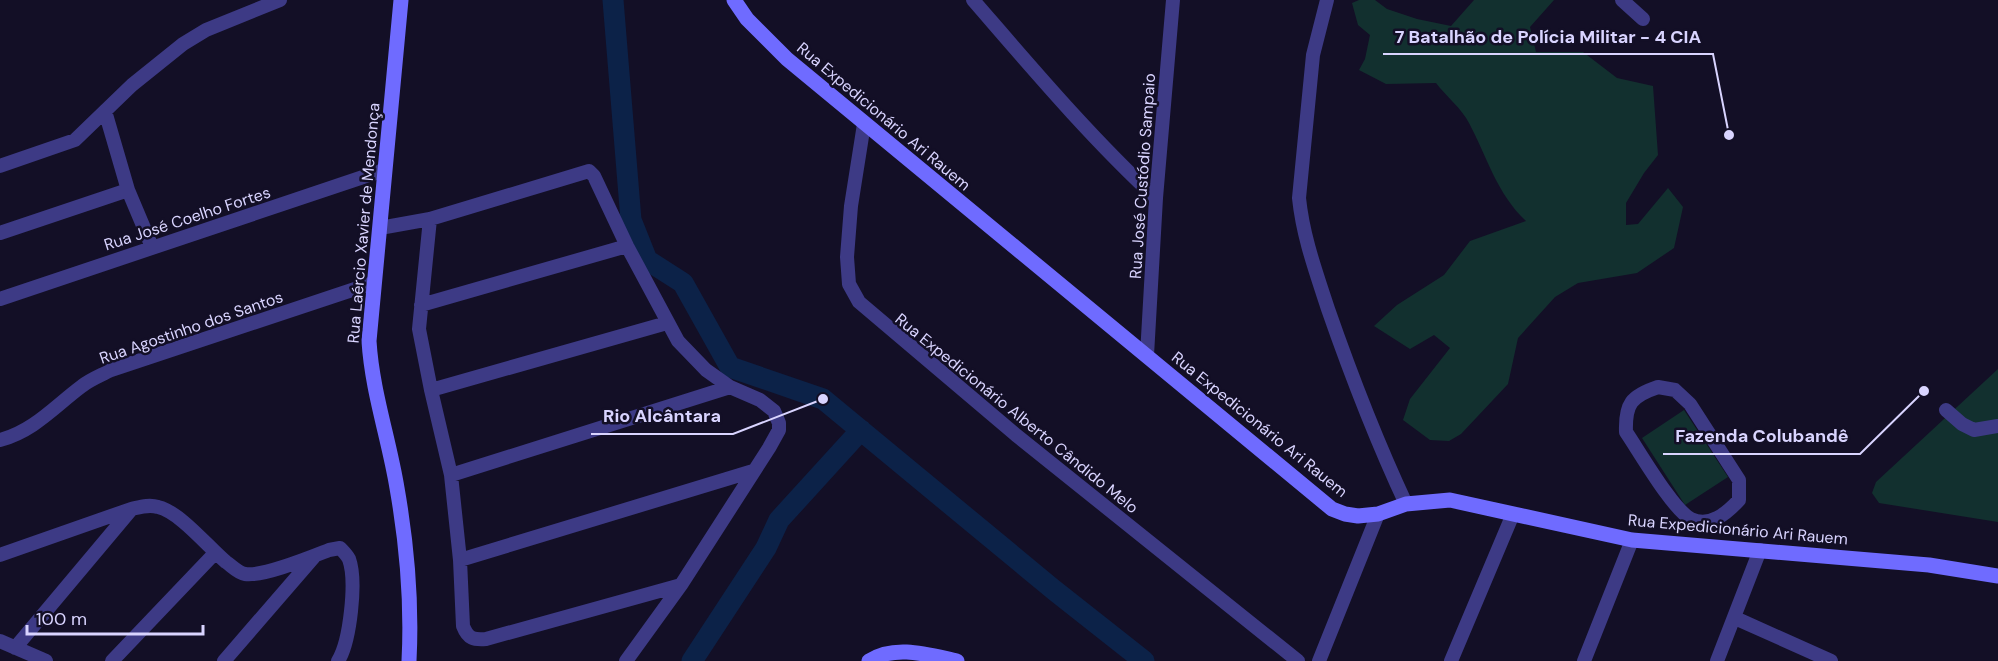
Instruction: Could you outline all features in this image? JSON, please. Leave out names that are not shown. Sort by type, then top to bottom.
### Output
[{"type":"street","points":[[0,166],[75,141],[132,85],[183,44],[206,30],[280,0]]},
{"type":"street","name":"Rua Laércio Xavier de Mendonça","points":[[400,0],[369,340],[397,487],[407,554],[411,629],[409,661]]},
{"type":"street","name":"Rua Expedicionário Ari Rauem","points":[[734,0],[747,20],[766,40],[864,124],[1332,509],[1358,516],[1378,514],[1406,504],[1450,500],[1632,540],[1929,565],[1998,576]]},
{"type":"street","points":[[973,0],[1114,158],[1156,198]]},
{"type":"street","name":"Rua José Custódio Sampaio","points":[[1147,355],[1156,198],[1173,0]]},
{"type":"street","points":[[1327,0],[1313,55],[1299,198],[1301,219],[1307,247],[1343,353],[1376,438],[1406,504]]},
{"type":"street","points":[[1622,0],[1643,19]]},
{"type":"street","points":[[105,111],[129,190],[152,247]]},
{"type":"street","name":"Rua Expedicionário Alberto Cândido Melo","points":[[864,124],[851,206],[847,257],[849,284],[859,302],[1016,435],[1298,661]]},
{"type":"street","name":"Rua José Coelho Fortes","points":[[0,299],[384,170]]},
{"type":"street","points":[[380,228],[430,219],[589,171],[594,176],[627,246],[678,342],[706,370],[730,387],[767,404],[774,411],[780,423],[779,430],[769,448],[681,585],[626,661]]},
{"type":"street","points":[[0,232],[129,190]]},
{"type":"street","points":[[430,219],[420,329],[431,390],[451,474],[460,560],[463,626],[469,637],[476,640],[486,639],[681,585]]},
{"type":"street","points":[[421,305],[627,246]]},
{"type":"street","name":"Rua Agostinho dos Santos","points":[[0,440],[20,434],[35,425],[82,386],[111,370],[373,283]]},
{"type":"street","points":[[431,390],[668,322]]},
{"type":"street","points":[[451,474],[730,387]]},
{"type":"street","points":[[1658,387],[1675,390],[1690,404],[1739,480],[1739,500],[1726,514],[1708,521],[1691,519],[1675,505],[1626,432],[1626,418],[1631,401],[1642,392],[1658,387]]},
{"type":"street","points":[[1946,410],[1962,424],[1974,430],[1998,426]]},
{"type":"street","points":[[460,560],[753,471]]},
{"type":"street","points":[[0,555],[131,509],[150,506],[164,509],[190,528],[238,572],[244,574],[263,572],[340,548],[348,556],[352,573],[350,626],[338,661]]},
{"type":"street","points":[[15,648],[131,509]]},
{"type":"street","points":[[1319,661],[1378,514]]},
{"type":"street","points":[[1451,661],[1513,514]]},
{"type":"street","points":[[1584,661],[1632,540]]},
{"type":"street","points":[[1718,661],[1760,550]]},
{"type":"street","points":[[112,661],[215,552]]},
{"type":"street","points":[[224,661],[316,556]]},
{"type":"street","points":[[1735,618],[1831,661]]},
{"type":"street","points":[[0,641],[46,661]]},
{"type":"street","points":[[869,661],[888,653],[910,652],[957,661]]},
{"type":"green space","points":[[1359,0],[1375,0],[1387,9],[1417,19],[1451,26],[1474,0],[1554,0],[1530,27],[1536,52],[1583,52],[1617,78],[1653,86],[1658,155],[1626,203],[1626,225],[1638,224],[1668,188],[1683,207],[1674,248],[1637,273],[1578,283],[1555,297],[1518,338],[1508,384],[1461,434],[1449,441],[1430,440],[1403,420],[1410,399],[1450,348],[1434,335],[1410,349],[1374,326],[1397,305],[1444,275],[1470,241],[1526,221],[1507,199],[1493,175],[1466,118],[1436,83],[1386,84],[1359,70],[1365,59],[1370,35],[1358,25],[1352,3]]},
{"type":"green space","points":[[1998,369],[1998,522],[1879,503],[1872,493],[1876,482]]},
{"type":"green space","points":[[1684,410],[1728,477],[1685,505],[1642,438]]},
{"type":"waterway","points":[[613,0],[631,220],[647,260],[683,283],[730,367],[823,399],[1054,590],[1144,661]]},
{"type":"waterway","points":[[692,661],[766,548],[779,520],[861,430]]},
{"type":"place","name":"7 Batalhão de Polícia Militar - 4 CIA","points":[[1729,135]]},
{"type":"place","name":"Fazenda Colubandê","points":[[1924,391]]},
{"type":"place","name":"Rio Alcântara","points":[[823,399]]}]
